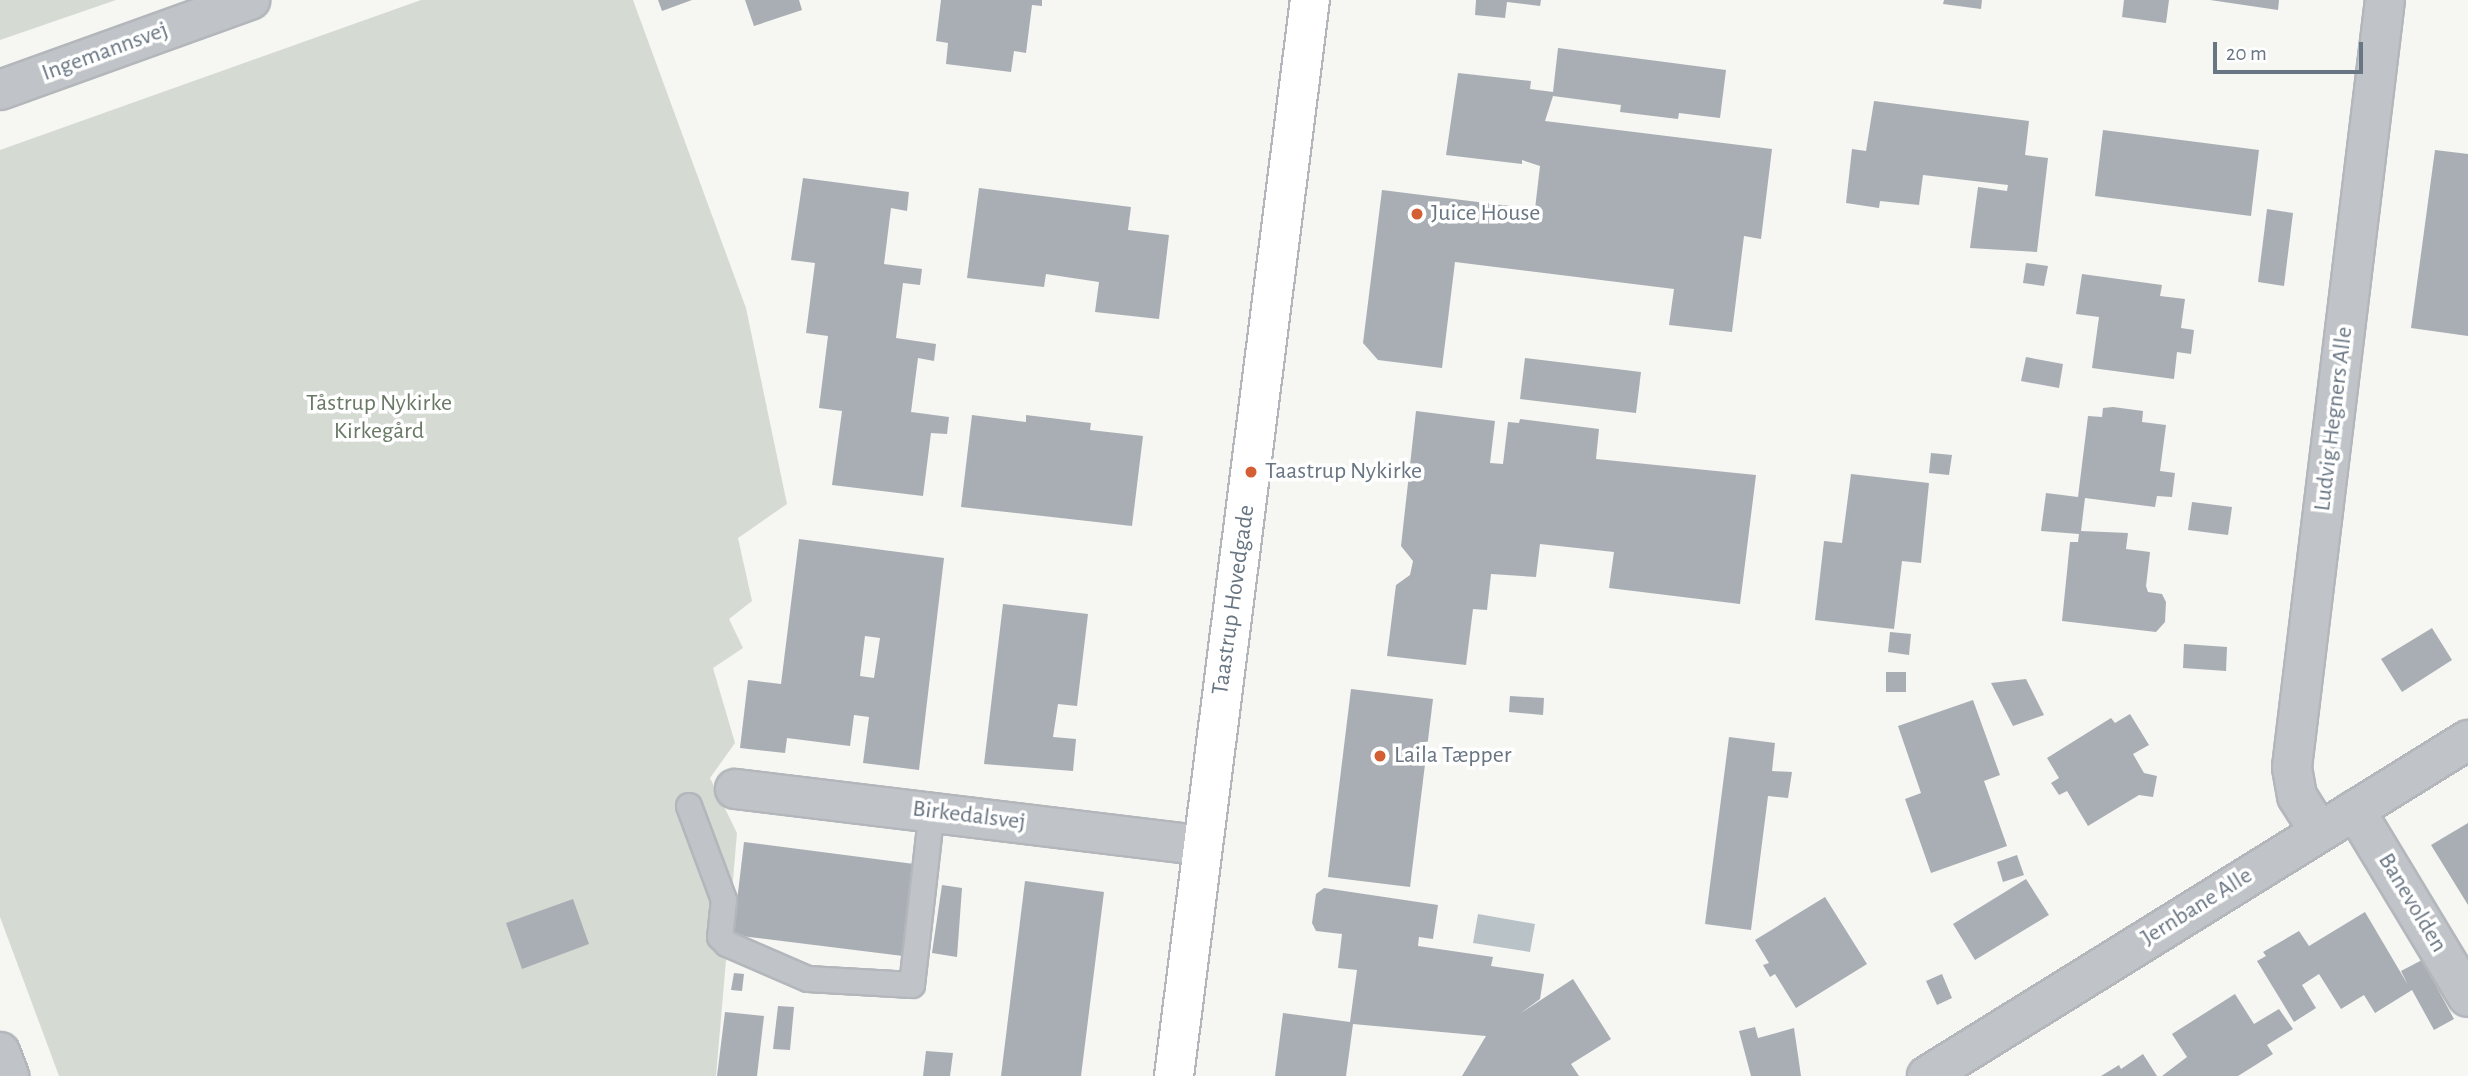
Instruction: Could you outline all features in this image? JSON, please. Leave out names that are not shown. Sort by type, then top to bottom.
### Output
[{"type":"street","name":"Ingemannsvej","points":[[0,90],[250,0]]},
{"type":"street","name":"Taastrup Hovedgade","points":[[1174,1076],[1310,0]]},
{"type":"street","name":"Ludvig Hegners Alle","points":[[2319,831],[2297,796],[2292,767],[2385,0]]},
{"type":"street","name":"Jernbane Alle","points":[[1927,1076],[2468,740]]},
{"type":"street","name":"Birkedalsvej","points":[[735,789],[932,810],[1203,846]]},
{"type":"street","name":"Banevolden","points":[[2355,810],[2468,997]]},
{"type":"street","points":[[0,1052],[9,1076]]},
{"type":"lane","points":[[689,806],[724,900],[720,937],[727,944],[808,979],[912,985],[932,810]]},
{"type":"green space","points":[[0,0],[116,0],[0,40]]},
{"type":"green space","name":"Tåstrup Nykirke Kirkegård","points":[[421,0],[633,0],[746,308],[787,504],[738,538],[752,601],[729,619],[743,648],[713,668],[735,743],[710,778],[737,833],[716,1076],[59,1076],[0,917],[0,150]]},
{"type":"shaded area","points":[[1478,914],[1535,924],[1530,952],[1473,943]]},
{"type":"building","points":[[658,0],[692,0],[662,11]]},
{"type":"building","points":[[745,0],[799,0],[802,10],[754,26]]},
{"type":"building","points":[[941,0],[1042,0],[1042,6],[1032,5],[1026,53],[1014,51],[1011,72],[946,64],[948,43],[936,41]]},
{"type":"building","points":[[1476,0],[1541,0],[1540,6],[1507,2],[1505,18],[1475,15]]},
{"type":"building","points":[[1944,0],[1982,0],[1981,9],[1943,4]]},
{"type":"building","points":[[2124,0],[2169,0],[2166,23],[2122,17]]},
{"type":"building","points":[[2210,0],[2279,0],[2278,10]]},
{"type":"building","points":[[1558,48],[1726,70],[1720,118],[1679,113],[1678,119],[1620,112],[1621,105],[1553,96],[1545,121],[1772,149],[1761,239],[1744,236],[1732,332],[1669,325],[1674,289],[1455,262],[1442,368],[1378,360],[1363,343],[1382,190],[1535,209],[1540,166],[1522,160],[1522,164],[1446,155],[1458,73],[1531,81],[1530,89],[1553,92]]},
{"type":"building","points":[[1874,101],[2029,121],[2025,155],[2048,158],[2037,252],[1970,248],[1978,187],[2007,191],[2008,185],[1923,175],[1919,205],[1880,201],[1879,208],[1846,203],[1852,149],[1866,151]]},
{"type":"building","points":[[2103,130],[2259,150],[2251,216],[2095,196]]},
{"type":"building","points":[[2435,150],[2468,154],[2468,336],[2411,328]]},
{"type":"building","points":[[803,178],[909,192],[907,211],[891,208],[884,264],[922,269],[920,285],[903,283],[896,338],[936,344],[934,361],[918,358],[911,412],[949,417],[947,434],[931,433],[923,496],[832,485],[842,411],[819,408],[828,336],[806,333],[815,263],[791,260]]},
{"type":"building","points":[[979,188],[1131,207],[1128,230],[1169,235],[1159,319],[1095,312],[1099,282],[1046,274],[1044,287],[967,278]]},
{"type":"building","points":[[2267,209],[2293,213],[2284,286],[2258,282]]},
{"type":"building","points":[[2026,263],[2048,266],[2044,286],[2023,283]]},
{"type":"building","points":[[2082,274],[2162,285],[2160,296],[2185,299],[2181,328],[2194,330],[2191,354],[2177,352],[2174,379],[2092,368],[2099,317],[2076,314]]},
{"type":"building","points":[[2026,357],[2063,364],[2059,388],[2021,381]]},
{"type":"building","points":[[1525,358],[1641,372],[1636,413],[1520,399]]},
{"type":"building","points":[[2103,408],[2143,411],[2142,422],[2166,425],[2160,471],[2175,473],[2172,497],[2157,496],[2155,507],[2085,498],[2081,531],[2128,533],[2126,549],[2150,552],[2146,586],[2148,592],[2162,594],[2166,602],[2165,622],[2156,632],[2062,621],[2070,542],[2078,542],[2079,534],[2041,531],[2046,493],[2078,497],[2088,416],[2102,417]]},
{"type":"building","points":[[1416,411],[1495,421],[1490,463],[1503,464],[1508,422],[1519,423],[1520,419],[1599,429],[1596,459],[1756,475],[1740,604],[1609,588],[1614,552],[1540,544],[1536,577],[1491,574],[1487,610],[1473,609],[1466,665],[1387,656],[1396,585],[1410,575],[1413,561],[1401,546]]},
{"type":"building","points":[[972,415],[1026,422],[1026,415],[1091,423],[1090,430],[1143,436],[1132,526],[961,507]]},
{"type":"building","points":[[1931,453],[1952,455],[1949,475],[1929,473]]},
{"type":"building","points":[[1851,474],[1929,483],[1921,563],[1902,561],[1894,629],[1815,620],[1824,541],[1842,543]]},
{"type":"building","points":[[2192,502],[2232,507],[2228,535],[2188,530]]},
{"type":"building","points":[[799,539],[944,558],[919,770],[863,763],[869,717],[854,715],[850,746],[787,738],[785,753],[740,748],[748,680],[781,684]],"holes":[[[865,636],[880,638],[874,678],[860,676]]]},
{"type":"building","points":[[1003,604],[1088,614],[1077,706],[1058,704],[1053,737],[1076,739],[1073,771],[984,764]]},
{"type":"building","points":[[2432,628],[2452,660],[2402,692],[2381,659]]},
{"type":"building","points":[[1890,632],[1911,634],[1909,655],[1888,652]]},
{"type":"building","points":[[2184,644],[2227,647],[2226,671],[2183,668]]},
{"type":"building","points":[[1886,672],[1906,672],[1906,692],[1886,692]]},
{"type":"building","points":[[2026,679],[2044,715],[2013,726],[1991,683]]},
{"type":"building","points":[[1351,689],[1433,699],[1410,887],[1328,877]]},
{"type":"building","points":[[1510,696],[1544,698],[1543,715],[1509,712]]},
{"type":"building","points":[[1973,700],[2000,775],[1984,781],[2007,846],[1931,873],[1905,799],[1921,793],[1898,726]]},
{"type":"building","points":[[2130,714],[2149,745],[2133,754],[2144,773],[2157,776],[2153,797],[2139,795],[2088,826],[2067,791],[2059,795],[2051,783],[2059,778],[2047,758],[2111,718],[2115,723]]},
{"type":"building","points":[[1729,737],[1775,743],[1772,771],[1792,772],[1788,798],[1768,796],[1751,930],[1705,924]]},
{"type":"building","points":[[2468,823],[2468,905],[2431,845]]},
{"type":"building","points":[[744,842],[914,864],[903,956],[733,935]]},
{"type":"building","points":[[2017,855],[2024,875],[2003,882],[1997,862]]},
{"type":"building","points":[[2026,879],[2049,915],[1975,960],[1953,924]]},
{"type":"building","points":[[1025,881],[1104,892],[1081,1076],[1001,1076]]},
{"type":"building","points":[[942,885],[962,888],[957,957],[932,953]]},
{"type":"building","points":[[1324,888],[1438,905],[1433,939],[1419,937],[1418,946],[1493,957],[1491,966],[1544,974],[1540,999],[1521,1013],[1573,979],[1611,1039],[1571,1064],[1579,1076],[1462,1076],[1486,1036],[1353,1024],[1346,1076],[1275,1076],[1283,1013],[1350,1022],[1357,970],[1338,968],[1342,934],[1316,931],[1312,923],[1316,894]]},
{"type":"building","points":[[1825,897],[1867,964],[1796,1008],[1775,974],[1770,977],[1763,965],[1769,963],[1755,940]]},
{"type":"building","points":[[573,899],[589,944],[522,969],[506,923]]},
{"type":"building","points":[[2365,912],[2408,985],[2401,971],[2422,960],[2454,1019],[2434,1030],[2412,990],[2375,1013],[2364,995],[2341,1009],[2319,974],[2302,985],[2316,1008],[2294,1022],[2257,961],[2266,956],[2263,952],[2299,931],[2309,946]]},
{"type":"building","points":[[734,973],[744,974],[742,991],[731,990]]},
{"type":"building","points":[[1942,974],[1952,998],[1937,1005],[1926,981]]},
{"type":"building","points":[[2235,994],[2254,1024],[2279,1009],[2293,1029],[2267,1045],[2273,1054],[2238,1076],[2162,1076],[2187,1057],[2172,1034]]},
{"type":"building","points":[[778,1006],[794,1007],[790,1050],[773,1049]]},
{"type":"building","points":[[725,1012],[764,1016],[757,1076],[717,1076]]},
{"type":"building","points":[[1755,1027],[1758,1038],[1794,1028],[1801,1076],[1751,1076],[1739,1031]]},
{"type":"building","points":[[926,1051],[953,1053],[950,1076],[923,1076]]},
{"type":"building","points":[[2143,1054],[2157,1076],[2101,1076],[2119,1065],[2121,1069]]},
{"type":"place","name":"Juice House","points":[[1417,214]]},
{"type":"place","name":"Taastrup Nykirke","points":[[1251,472]]},
{"type":"place","name":"Laila Tæpper","points":[[1380,756]]}]
